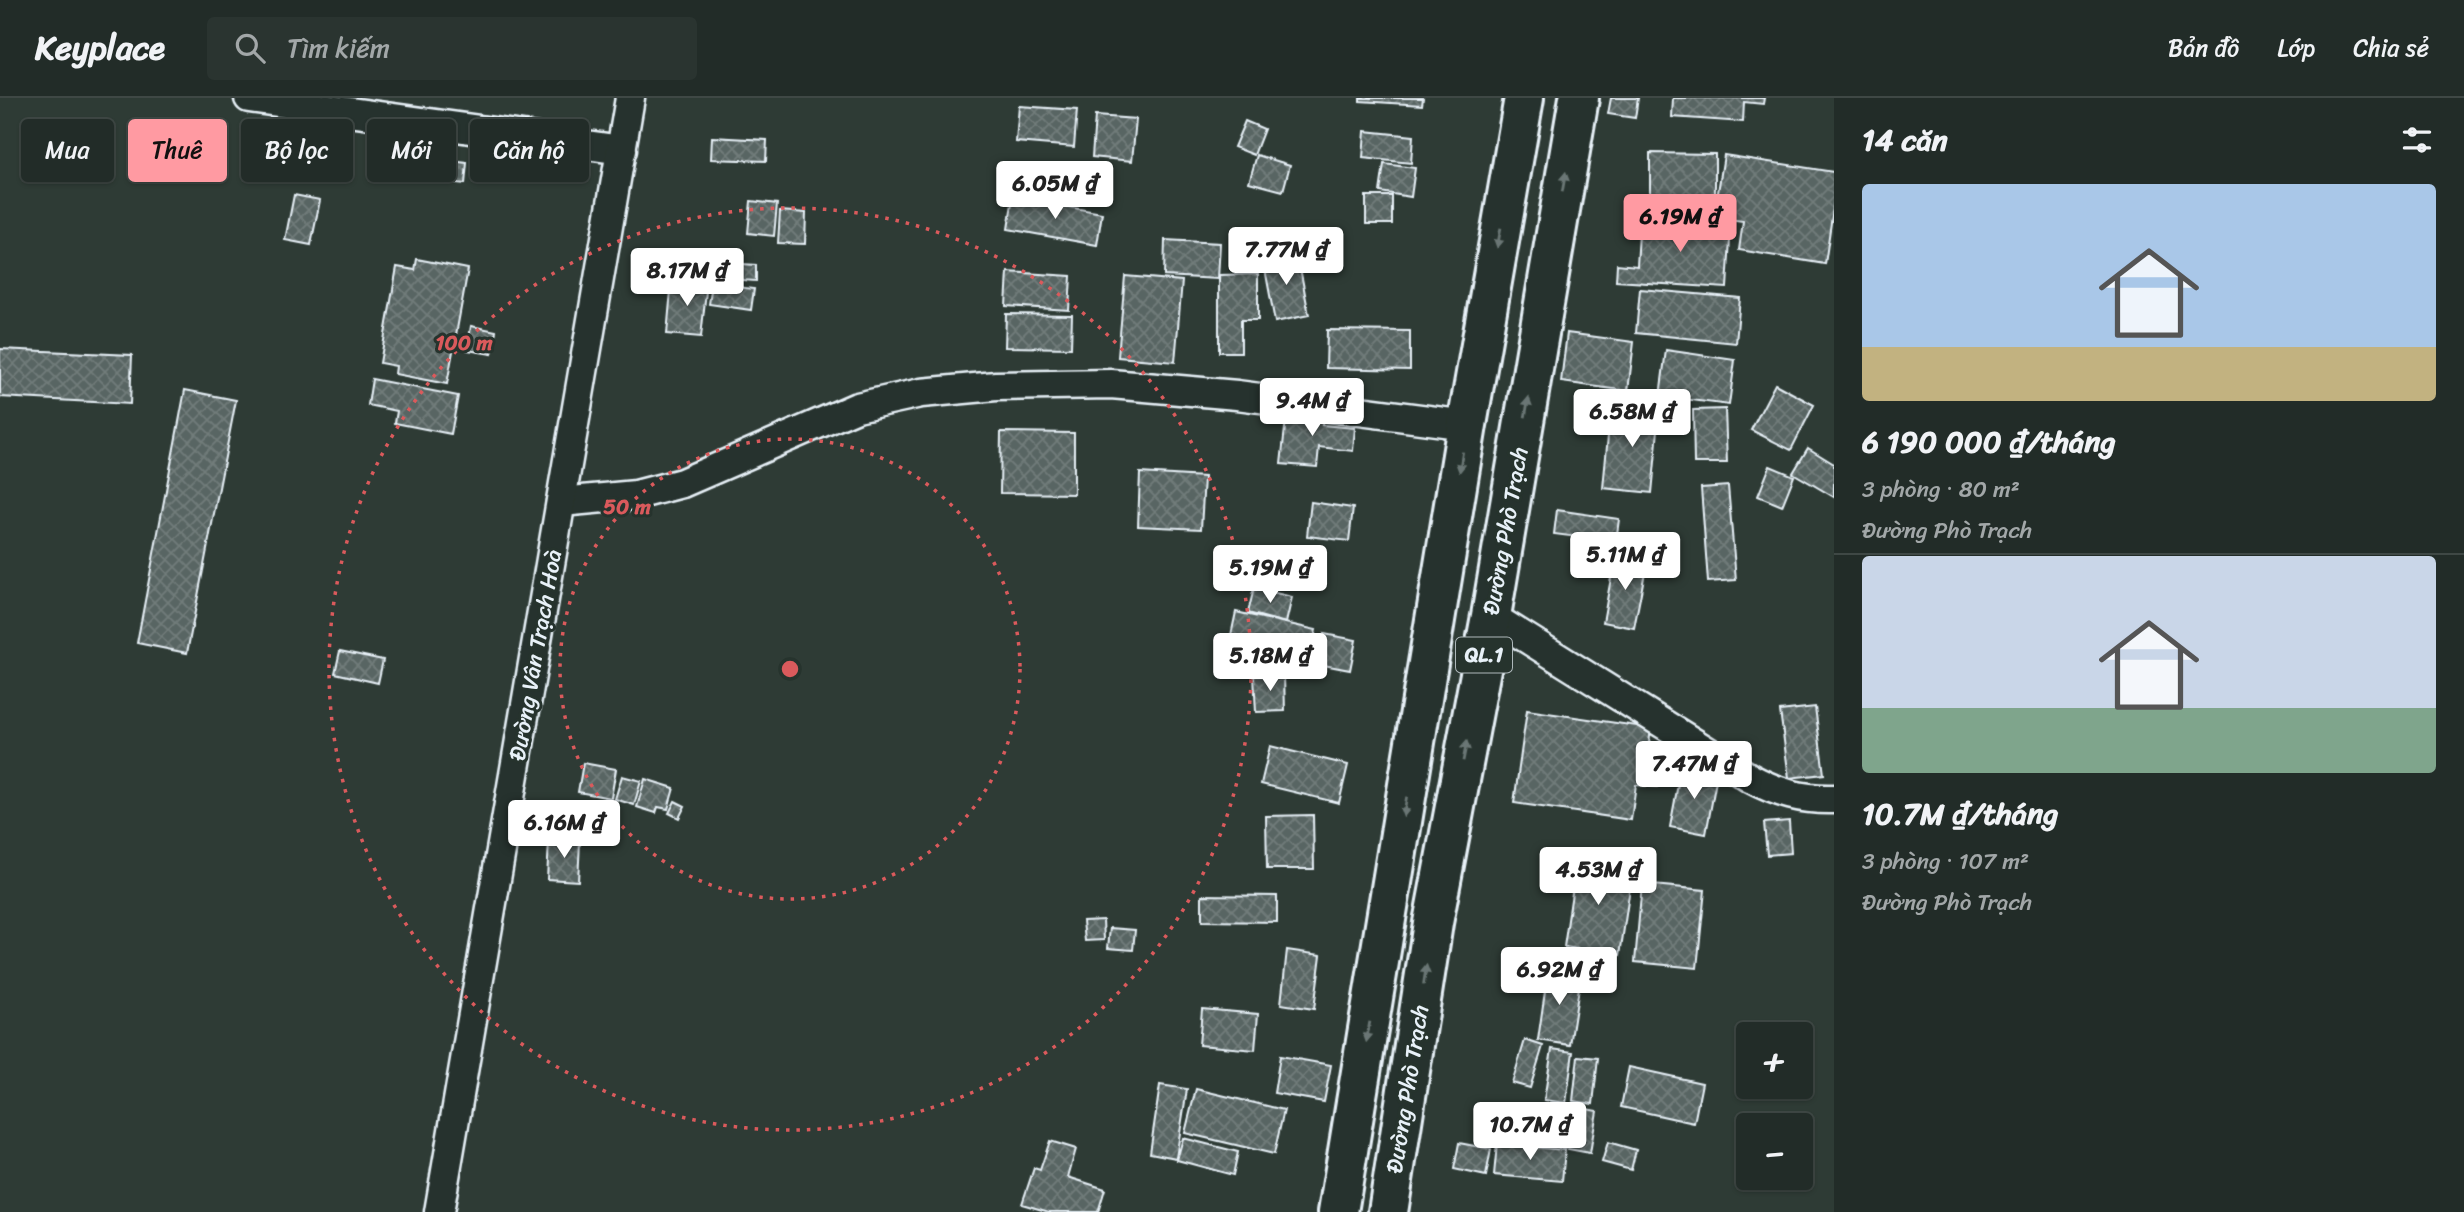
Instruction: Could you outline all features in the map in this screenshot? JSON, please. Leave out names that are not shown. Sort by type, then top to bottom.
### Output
[{"type":"highway","name":"Đường Phò Trạch","points":[[1338,1212],[1467,425],[1524,98]]},
{"type":"highway","name":"Đường Phò Trạch","points":[[1388,1212],[1433,923],[1491,616],[1579,98]]},
{"type":"highway","points":[[1388,915],[1433,923]]},
{"type":"street","points":[[249,98],[622,150]]},
{"type":"street","name":"Đường Vân Trạch Hoà","points":[[439,1212],[630,98]]},
{"type":"street","points":[[561,502],[636,495],[682,483],[857,407],[921,393],[996,386],[1111,384],[1237,395],[1467,425]]},
{"type":"street","points":[[1491,616],[1770,789],[1814,800],[1834,799]]},
{"type":"building","points":[[1360,98],[1423,98],[1422,105],[1360,101]]},
{"type":"building","points":[[1611,98],[1638,98],[1635,118],[1608,114]]},
{"type":"building","points":[[1673,98],[1764,98],[1763,104],[1744,102],[1743,122],[1672,117]]},
{"type":"building","points":[[1019,106],[1077,110],[1074,147],[1016,142]]},
{"type":"building","points":[[1095,116],[1136,119],[1132,161],[1092,157]]},
{"type":"building","points":[[1245,121],[1264,129],[1254,155],[1234,147]]},
{"type":"building","points":[[1365,131],[1413,136],[1411,163],[1363,158]]},
{"type":"building","points":[[712,137],[767,140],[766,161],[711,159]]},
{"type":"building","points":[[1650,153],[1715,154],[1715,195],[1650,195]]},
{"type":"building","points":[[1257,155],[1290,165],[1283,191],[1249,182]]},
{"type":"building","points":[[1724,155],[1834,172],[1834,202],[1825,264],[1739,250],[1743,221],[1714,217]]},
{"type":"building","points":[[456,162],[467,163],[465,184],[447,182],[456,182]]},
{"type":"building","points":[[1384,164],[1415,168],[1411,197],[1380,192]]},
{"type":"building","points":[[294,195],[320,200],[311,245],[285,240]]},
{"type":"building","points":[[1366,196],[1392,196],[1392,224],[1366,224]]},
{"type":"building","points":[[1013,197],[1102,213],[1097,245],[1008,229]]},
{"type":"building","points":[[751,201],[777,204],[774,236],[748,233]]},
{"type":"building","points":[[780,211],[806,213],[805,244],[778,243]]},
{"type":"building","points":[[1640,217],[1731,223],[1727,288],[1616,281],[1617,264],[1637,266]]},
{"type":"building","points":[[1165,240],[1220,243],[1218,279],[1164,276]]},
{"type":"building","points":[[1297,252],[1309,315],[1275,322],[1263,258]]},
{"type":"building","points":[[417,259],[468,269],[447,384],[395,374],[396,366],[380,363],[397,267],[415,270]]},
{"type":"building","points":[[697,261],[756,265],[756,281],[696,277]]},
{"type":"building","points":[[1008,272],[1071,276],[1069,310],[1006,306]]},
{"type":"building","points":[[1258,274],[1258,320],[1241,320],[1241,352],[1219,352],[1219,275]]},
{"type":"building","points":[[1125,276],[1182,281],[1175,362],[1118,357]]},
{"type":"building","points":[[672,279],[707,282],[701,337],[667,334]]},
{"type":"building","points":[[712,284],[754,289],[751,310],[709,304]]},
{"type":"building","points":[[1640,289],[1740,298],[1736,343],[1636,333]]},
{"type":"building","points":[[1006,314],[1072,315],[1071,348],[1005,347]]},
{"type":"building","points":[[471,326],[496,331],[492,354],[467,350]]},
{"type":"building","points":[[1327,330],[1410,331],[1410,370],[1326,368]]},
{"type":"building","points":[[1567,333],[1634,342],[1628,391],[1561,382]]},
{"type":"building","points":[[0,349],[132,355],[130,404],[0,397]]},
{"type":"building","points":[[1666,350],[1735,360],[1729,405],[1660,396]]},
{"type":"building","points":[[372,379],[458,396],[451,434],[395,423],[397,411],[368,405]]},
{"type":"building","points":[[1775,384],[1814,405],[1791,450],[1751,430]]},
{"type":"building","points":[[185,390],[236,400],[187,653],[137,643]]},
{"type":"building","points":[[1611,404],[1660,409],[1652,493],[1603,488]]},
{"type":"building","points":[[1725,409],[1727,463],[1694,463],[1693,410]]},
{"type":"building","points":[[1287,410],[1323,414],[1322,425],[1355,428],[1353,451],[1319,447],[1317,467],[1281,464]]},
{"type":"building","points":[[1001,432],[1074,433],[1074,494],[1000,493]]},
{"type":"building","points":[[1808,448],[1834,464],[1834,497],[1793,473]]},
{"type":"building","points":[[1770,466],[1794,476],[1782,506],[1758,496]]},
{"type":"building","points":[[1140,473],[1204,477],[1201,529],[1138,526]]},
{"type":"building","points":[[1728,486],[1736,580],[1708,582],[1701,488]]},
{"type":"building","points":[[1311,502],[1353,508],[1349,541],[1307,536]]},
{"type":"building","points":[[1557,510],[1619,519],[1616,542],[1554,534]]},
{"type":"building","points":[[1615,556],[1647,562],[1634,628],[1603,622]]},
{"type":"building","points":[[1254,588],[1292,597],[1286,623],[1248,613]]},
{"type":"building","points":[[1236,612],[1316,630],[1309,659],[1230,640]]},
{"type":"building","points":[[1324,634],[1356,640],[1350,670],[1318,664]]},
{"type":"building","points":[[340,651],[383,660],[378,683],[335,673]]},
{"type":"building","points":[[1284,675],[1285,711],[1256,712],[1254,676]]},
{"type":"building","points":[[1815,707],[1824,774],[1789,778],[1780,711]]},
{"type":"building","points":[[1527,710],[1651,728],[1647,759],[1661,760],[1657,787],[1636,785],[1631,820],[1514,803]]},
{"type":"building","points":[[1270,746],[1348,765],[1339,803],[1261,784]]},
{"type":"building","points":[[583,763],[616,769],[611,798],[578,792]]},
{"type":"building","points":[[1681,768],[1717,775],[1706,834],[1670,827]]},
{"type":"building","points":[[622,776],[641,781],[634,805],[615,799]]},
{"type":"building","points":[[645,779],[674,788],[668,809],[658,807],[656,813],[637,807]]},
{"type":"building","points":[[675,801],[685,806],[679,818],[669,813]]},
{"type":"building","points":[[1313,815],[1314,869],[1267,869],[1266,816]]},
{"type":"building","points":[[1789,821],[1791,853],[1767,855],[1764,823]]},
{"type":"building","points":[[549,840],[580,842],[578,881],[547,879]]},
{"type":"building","points":[[1577,859],[1633,867],[1620,955],[1564,947]]},
{"type":"building","points":[[1642,884],[1705,890],[1697,968],[1635,962]]},
{"type":"building","points":[[1202,895],[1277,896],[1277,922],[1202,921]]},
{"type":"building","points":[[1103,920],[1104,940],[1085,941],[1083,921]]},
{"type":"building","points":[[1110,928],[1135,930],[1133,950],[1108,948]]},
{"type":"building","points":[[1287,950],[1321,955],[1314,1009],[1281,1004]]},
{"type":"building","points":[[1548,970],[1581,975],[1570,1045],[1538,1040]]},
{"type":"building","points":[[1202,1009],[1258,1014],[1255,1050],[1199,1045]]},
{"type":"building","points":[[1525,1040],[1543,1046],[1530,1088],[1512,1083]]},
{"type":"building","points":[[1552,1049],[1573,1052],[1566,1103],[1544,1100]]},
{"type":"building","points":[[1280,1056],[1331,1065],[1324,1102],[1274,1093]]},
{"type":"building","points":[[1578,1056],[1598,1058],[1593,1104],[1573,1101]]},
{"type":"building","points":[[1629,1067],[1702,1083],[1694,1123],[1621,1107]]},
{"type":"building","points":[[1160,1085],[1187,1089],[1176,1158],[1150,1153]]},
{"type":"building","points":[[1196,1089],[1284,1110],[1274,1154],[1185,1133]]},
{"type":"building","points":[[1565,1105],[1597,1111],[1590,1153],[1558,1147]]},
{"type":"building","points":[[1183,1138],[1238,1152],[1233,1175],[1177,1160]]},
{"type":"building","points":[[1050,1141],[1076,1149],[1068,1177],[1105,1189],[1098,1212],[1049,1212],[1022,1204],[1034,1168],[1040,1170]]},
{"type":"building","points":[[1608,1142],[1636,1150],[1631,1170],[1602,1162]]},
{"type":"building","points":[[1459,1143],[1491,1149],[1486,1176],[1454,1169]]},
{"type":"building","points":[[1497,1144],[1565,1150],[1562,1181],[1494,1175]]}]
